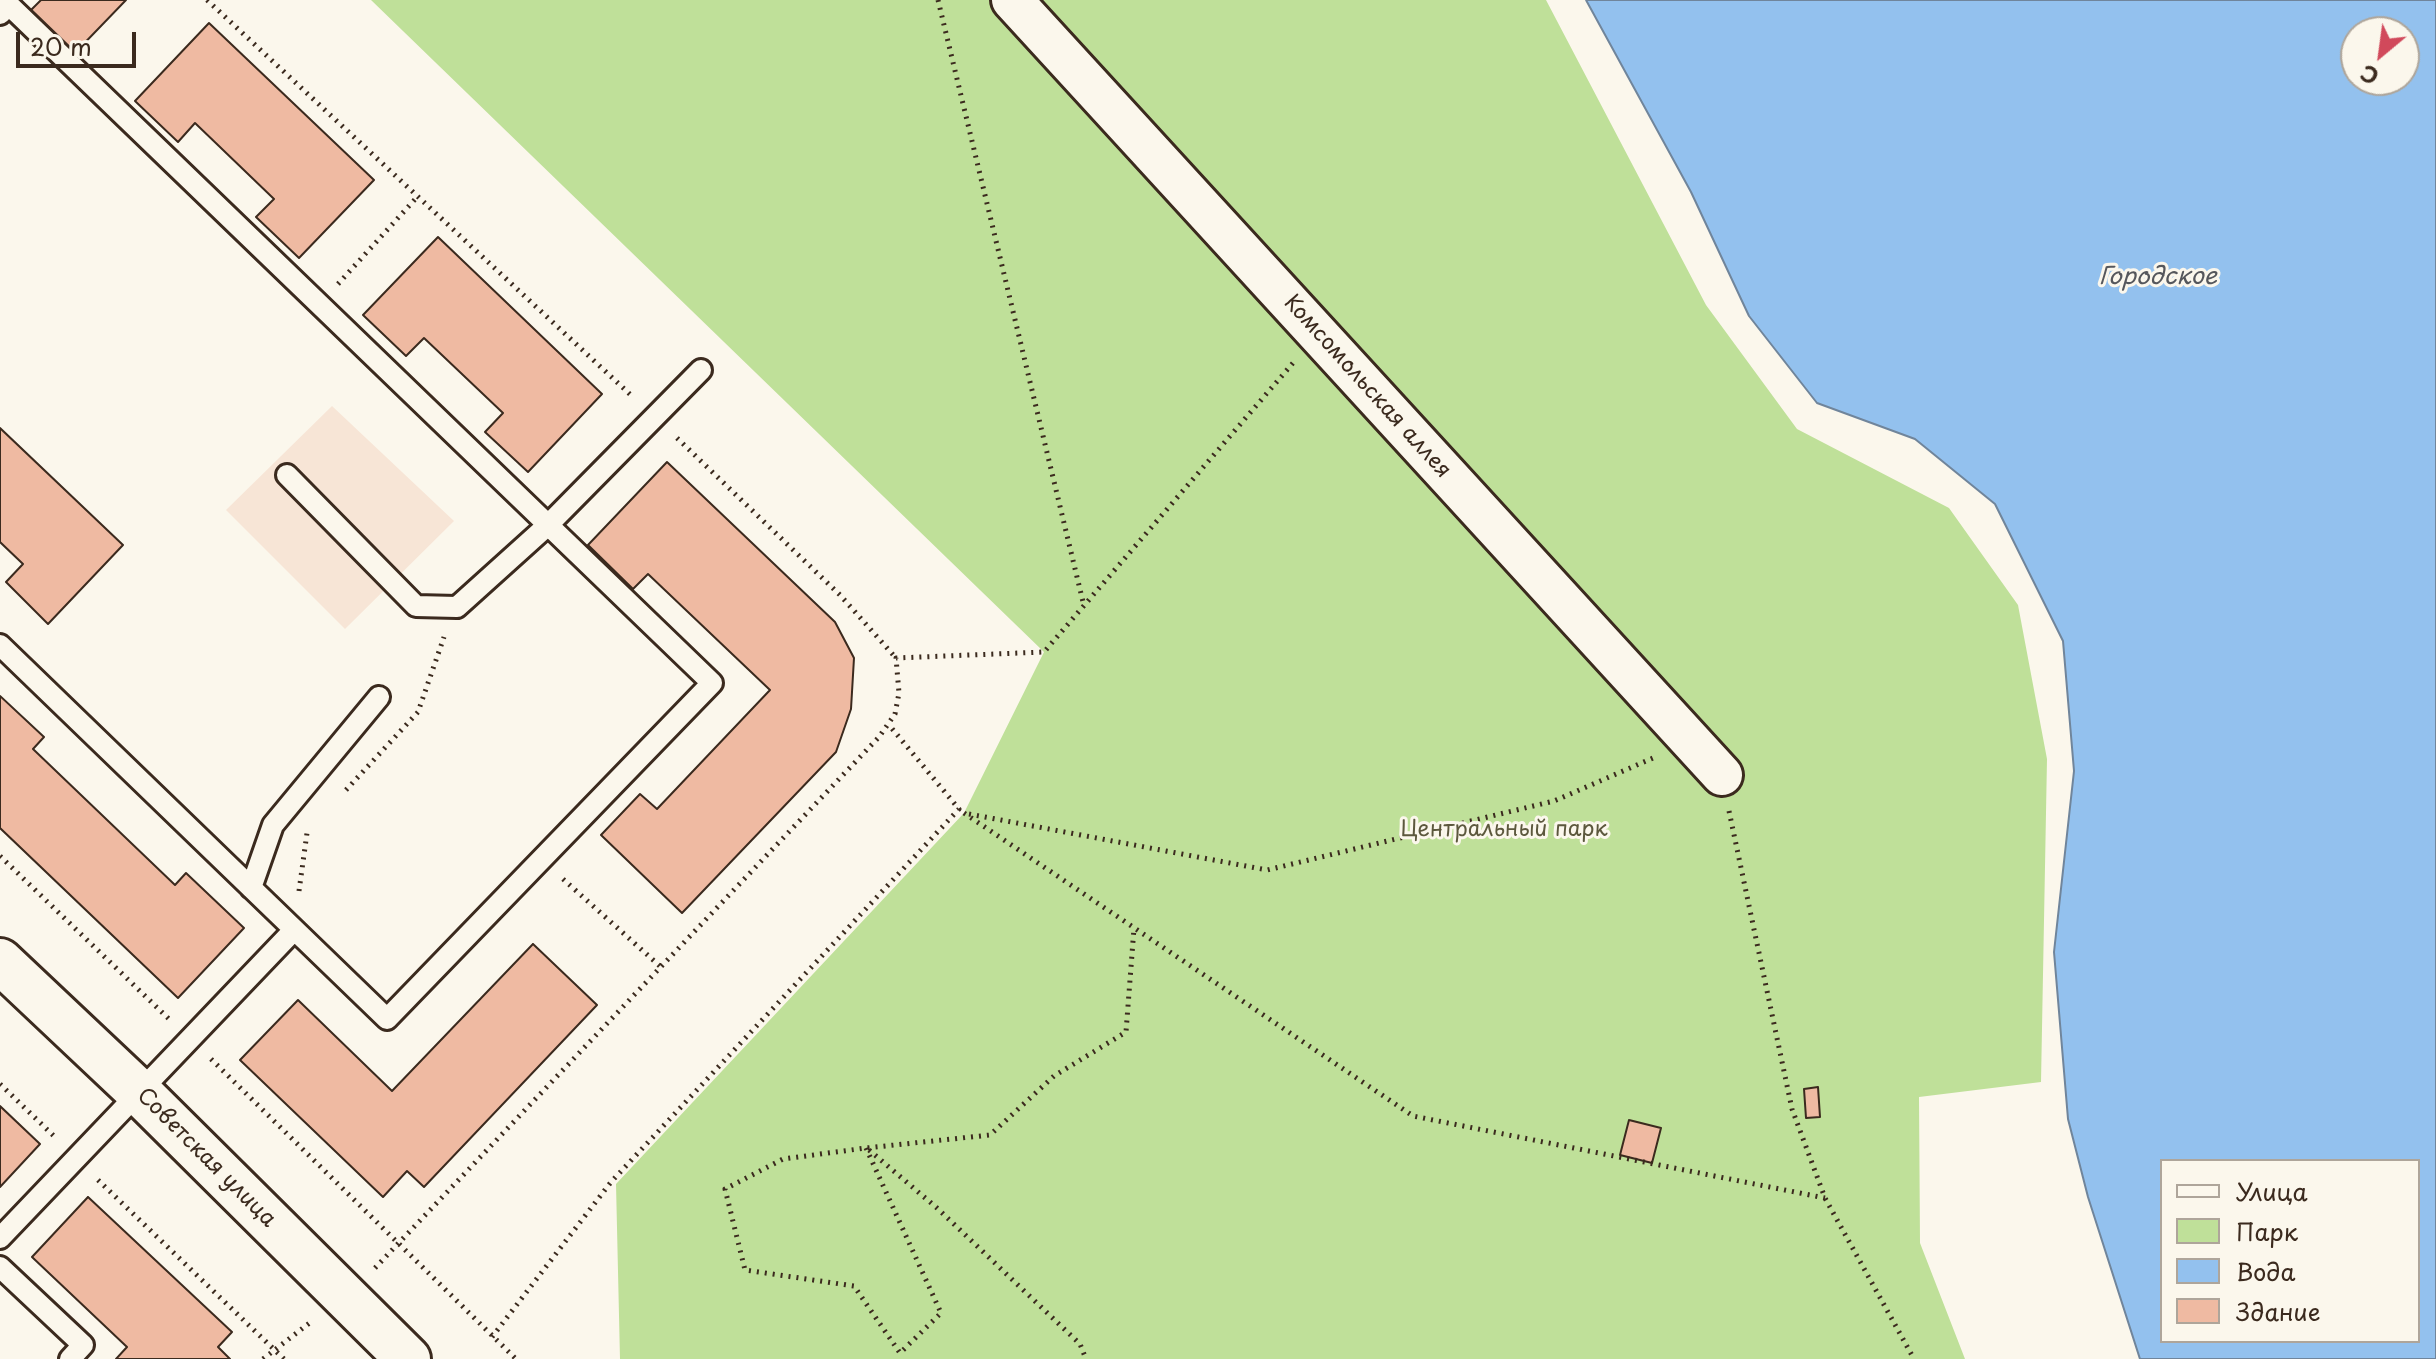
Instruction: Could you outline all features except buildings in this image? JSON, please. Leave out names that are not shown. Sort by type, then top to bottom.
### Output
[{"type":"main road","name":"Советская улица","points":[[0,961],[141,1094],[408,1359]]},
{"type":"street","name":"Комсомольская аллея","points":[[1012,0],[1722,775]]},
{"type":"lane","points":[[0,14],[9,5],[712,683],[387,1019],[0,645]]},
{"type":"lane","points":[[287,475],[416,606],[457,607],[548,525],[701,370]]},
{"type":"lane","points":[[251,888],[273,825],[379,697]]},
{"type":"lane","points":[[0,1238],[141,1094],[294,930]]},
{"type":"lane","points":[[0,1267],[83,1345],[70,1359]]},
{"type":"path","points":[[207,0],[840,595],[896,658],[899,693],[889,725],[400,1243],[346,1298],[263,1359]]},
{"type":"path","points":[[938,0],[1084,606]]},
{"type":"path","points":[[320,304],[418,196]]},
{"type":"path","points":[[896,658],[1044,652],[1318,334]]},
{"type":"path","points":[[337,799],[418,712],[457,607]]},
{"type":"path","points":[[492,1337],[611,1182],[959,809],[889,725]]},
{"type":"path","points":[[1691,742],[1554,801],[1267,870],[964,813],[1413,1116],[1825,1198]]},
{"type":"path","points":[[1722,775],[1792,1109],[1825,1198],[1914,1359]]},
{"type":"path","points":[[294,930],[307,832],[317,821]]},
{"type":"path","points":[[542,859],[662,968]]},
{"type":"path","points":[[866,1148],[941,1313],[900,1353],[854,1286],[745,1270],[725,1189],[783,1159],[866,1148],[990,1135],[1054,1076],[1126,1032],[1134,928]]},
{"type":"path","points":[[0,1084],[284,1359]]},
{"type":"path","points":[[866,1148],[937,1208],[1080,1344],[1086,1359]]},
{"type":"path","points":[[400,1243],[516,1359]]},
{"type":"shaded area","points":[[332,406],[454,521],[345,629],[226,510]]},
{"type":"green space","name":"Центральный парк","points":[[371,0],[1546,0],[1706,305],[1797,429],[1949,508],[2018,605],[2047,759],[2041,1082],[1919,1097],[1920,1243],[1965,1359],[620,1359],[616,1184],[964,813],[1044,652]]},
{"type":"water","name":"Городское","points":[[1586,0],[2436,0],[2436,1359],[2140,1359],[2088,1197],[2068,1119],[2054,952],[2074,771],[2063,641],[1995,504],[1915,439],[1817,403],[1749,316],[1691,192]]}]
